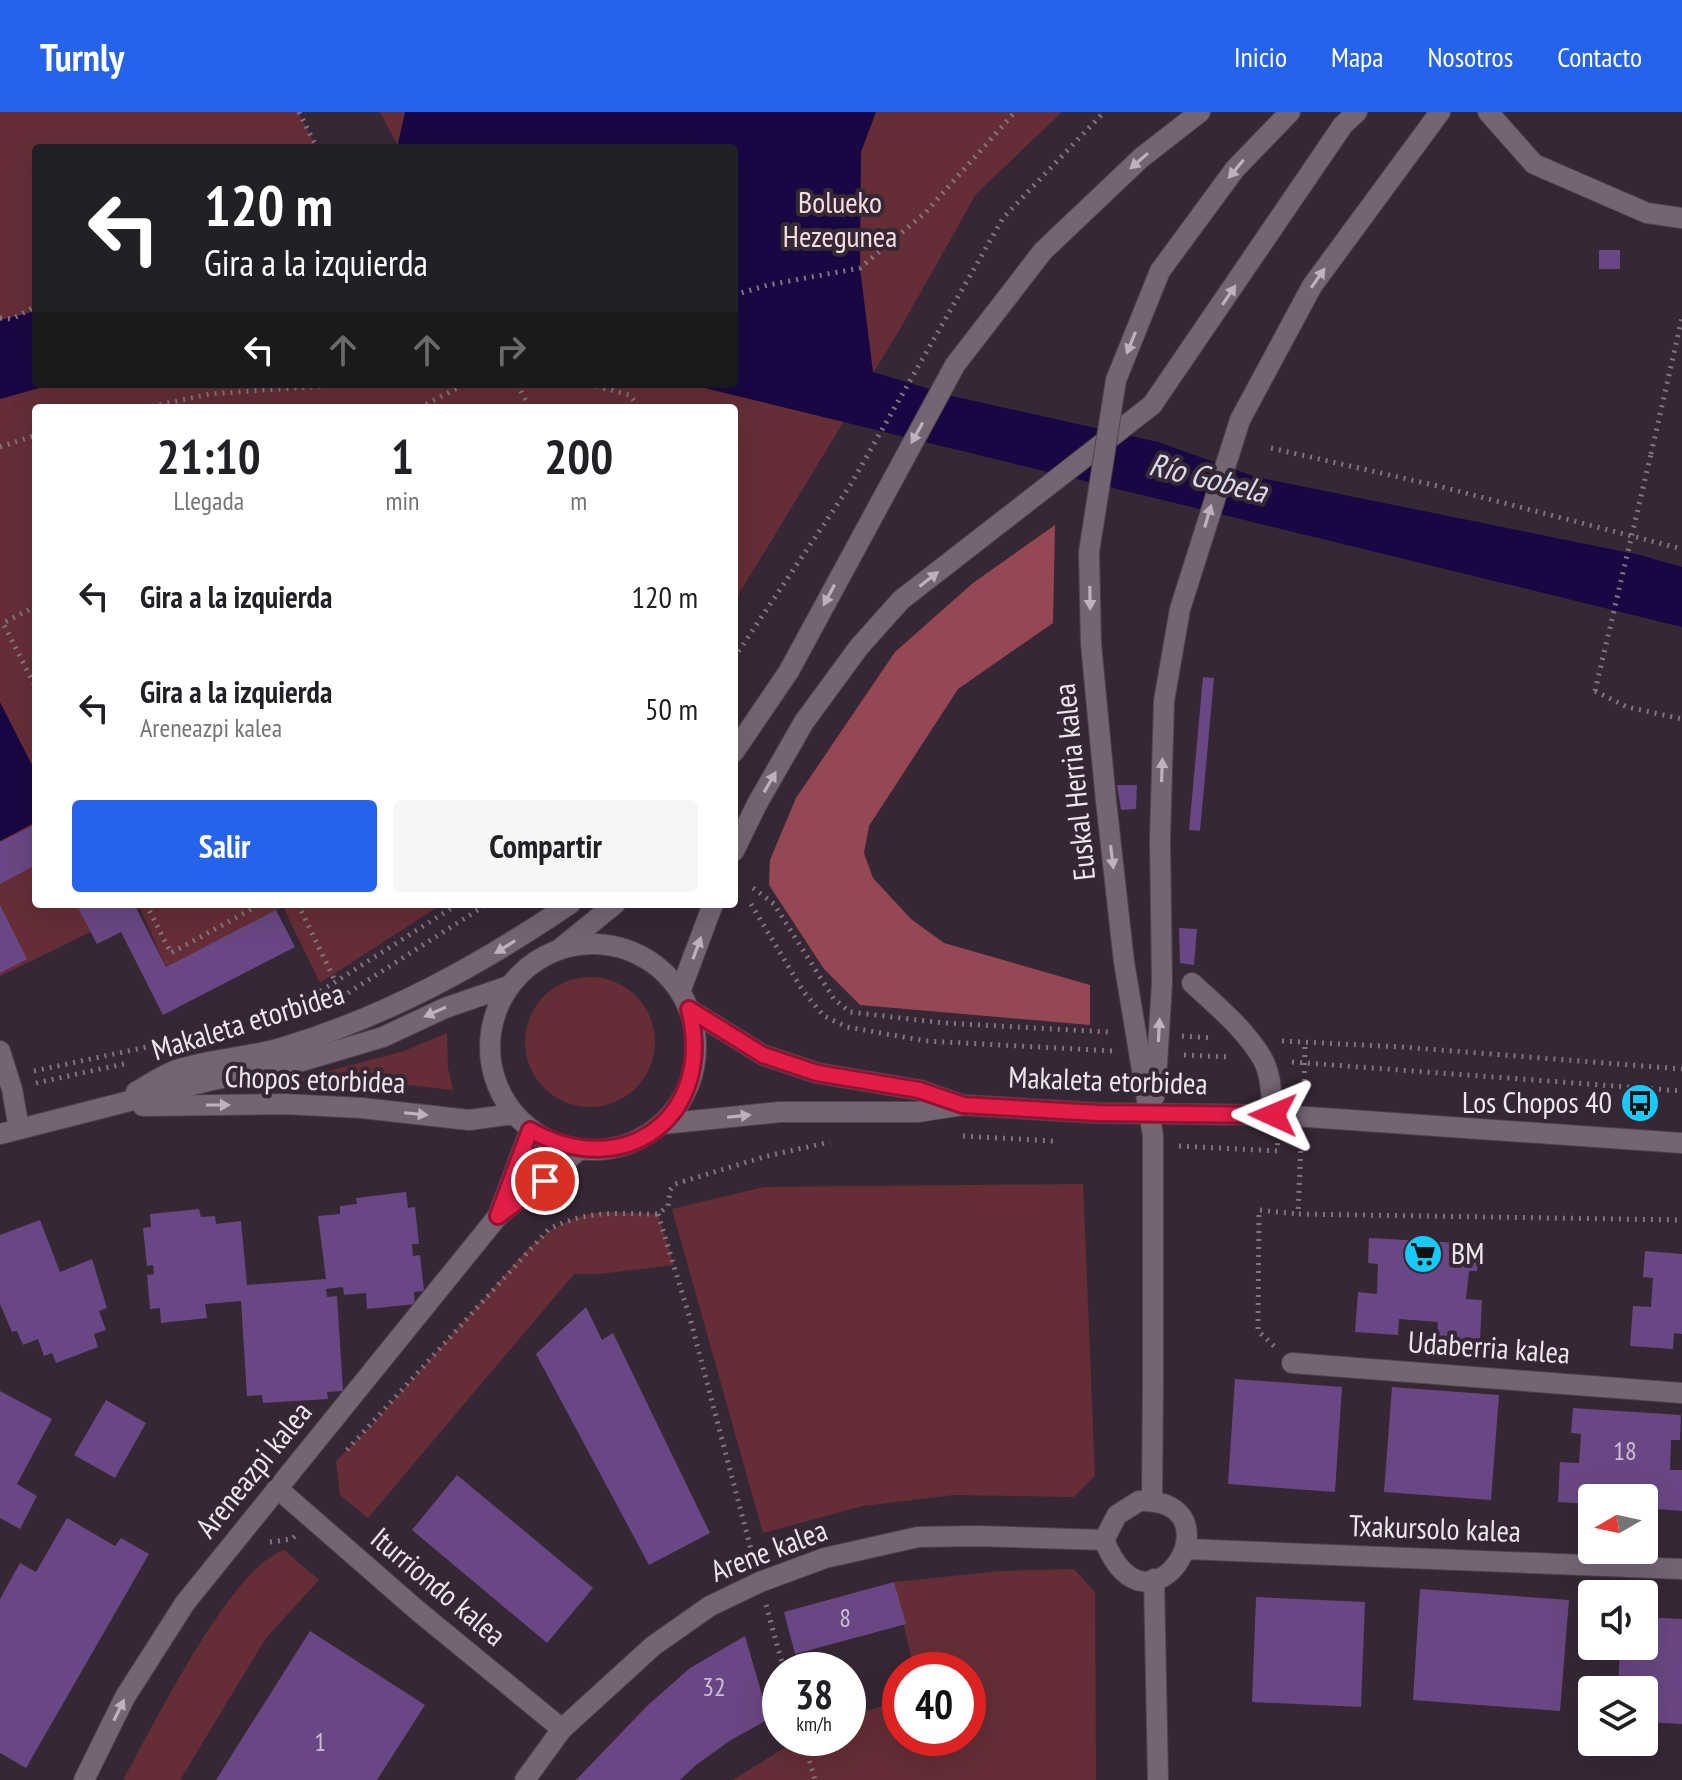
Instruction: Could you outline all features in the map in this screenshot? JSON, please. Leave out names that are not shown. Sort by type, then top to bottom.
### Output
[{"type":"street","points":[[738,746],[789,671],[955,365],[1043,251],[1141,158],[1200,112]]},
{"type":"street","name":"Euskal Herria kalea","points":[[1152,1501],[1153,1136],[1124,962],[1107,815],[1091,644],[1089,552],[1116,380],[1160,271],[1235,169],[1290,112]]},
{"type":"street","points":[[738,843],[804,722],[859,647],[901,600],[1152,405],[1343,125],[1357,112]]},
{"type":"street","points":[[1488,112],[1534,164],[1647,213],[1682,218]]},
{"type":"street","points":[[1153,1136],[1162,983],[1160,840],[1164,701],[1180,609],[1240,420],[1312,286],[1435,118]]},
{"type":"street","name":"Makaleta etorbidea","points":[[112,1106],[173,1071],[280,1049],[348,1025],[428,991],[503,949],[564,908]]},
{"type":"street","points":[[561,949],[594,944],[628,950],[658,966],[684,1001],[695,1033],[695,1058],[690,1083],[678,1105],[662,1124],[637,1141],[609,1150],[579,1150],[551,1142],[530,1130],[514,1114],[499,1091],[491,1065],[490,1037],[496,1010],[509,986],[532,963],[561,949],[610,908]]},
{"type":"street","points":[[684,1001],[712,908]]},
{"type":"street","points":[[1192,983],[1234,1022],[1263,1059],[1270,1080],[1273,1115]]},
{"type":"street","name":"Makaleta etorbidea","points":[[10,1131],[292,1064],[383,1037],[445,1008],[509,986]]},
{"type":"street","name":"Makaleta etorbidea","points":[[684,1001],[763,1055],[817,1073],[919,1090],[963,1105]]},
{"type":"street","points":[[0,1051],[11,1083],[10,1131]]},
{"type":"street","name":"Chopos etorbidea","points":[[112,1106],[284,1104],[362,1108],[469,1120],[514,1114]]},
{"type":"street","name":"Makaleta etorbidea","points":[[662,1124],[780,1112],[918,1112],[963,1105],[1097,1113],[1273,1115],[1682,1143]]},
{"type":"street","name":"Areneazpi kalea","points":[[498,1216],[530,1130]]},
{"type":"street","name":"Areneazpi kalea","points":[[84,1780],[125,1697],[185,1603],[498,1216],[579,1150]]},
{"type":"street","name":"Udaberria kalea","points":[[1292,1363],[1682,1393]]},
{"type":"street","name":"Iturriondo kalea","points":[[277,1488],[418,1611],[562,1729]]},
{"type":"street","points":[[1152,1501],[1165,1504],[1176,1512],[1187,1536],[1186,1549],[1182,1561],[1173,1571],[1154,1579],[1136,1579],[1115,1564],[1104,1540],[1117,1515],[1127,1506],[1152,1501]]},
{"type":"street","name":"Arene kalea","points":[[525,1780],[562,1729],[653,1646],[710,1606],[760,1582],[825,1558],[918,1537],[1104,1540]]},
{"type":"street","name":"Txakursolo kalea","points":[[1186,1549],[1682,1569]]},
{"type":"street","points":[[1154,1579],[1158,1780]]},
{"type":"path","points":[[299,112],[315,144]]},
{"type":"path","points":[[738,294],[768,285],[860,268],[925,213],[1015,112]]},
{"type":"path","points":[[738,652],[851,484],[1003,218],[1104,112]]},
{"type":"path","points":[[0,318],[12,319],[32,308]]},
{"type":"path","points":[[1682,318],[1595,691],[1627,707],[1682,719]]},
{"type":"path","points":[[163,404],[210,394],[295,388]]},
{"type":"path","points":[[427,404],[457,388]]},
{"type":"path","points":[[603,388],[630,395],[636,404]]},
{"type":"path","points":[[0,447],[32,436]]},
{"type":"path","points":[[1271,448],[1438,486],[1682,549]]},
{"type":"path","points":[[32,608],[3,623],[32,680]]},
{"type":"path","points":[[753,888],[774,904],[834,999],[850,1012],[944,1023],[1113,1032]]},
{"type":"path","points":[[751,904],[803,991],[824,1016],[847,1027],[926,1041],[1128,1051]]},
{"type":"path","points":[[148,908],[171,953],[254,908]]},
{"type":"path","points":[[300,908],[336,983]]},
{"type":"path","points":[[276,1018],[452,908]]},
{"type":"path","points":[[346,995],[481,908]]},
{"type":"path","points":[[1173,1036],[1305,1042],[1682,1069]]},
{"type":"path","points":[[1298,1214],[1305,1042]]},
{"type":"path","points":[[11,1083],[167,1043]]},
{"type":"path","points":[[1173,1054],[1682,1091]]},
{"type":"path","points":[[11,1083],[136,1062]]},
{"type":"path","points":[[957,1135],[1062,1141]]},
{"type":"path","points":[[345,1452],[549,1229],[575,1216],[602,1212],[658,1214],[668,1206],[670,1190],[675,1184],[767,1156],[841,1140]]},
{"type":"path","points":[[1171,1146],[1265,1150]]},
{"type":"path","points":[[1292,1363],[1258,1331],[1259,1210],[1298,1214],[1682,1220]]},
{"type":"path","points":[[658,1214],[696,1337],[779,1652]]},
{"type":"path","points":[[808,1756],[815,1780]]},
{"type":"green space","name":"Bolueko Hezegunea","points":[[0,112],[298,112],[315,144],[32,144],[32,388],[738,388],[738,144],[397,144],[380,112],[1062,112],[976,194],[900,329],[738,595],[738,404],[32,404],[32,908],[140,908],[0,976]]},
{"type":"green space","points":[[140,908],[281,908],[166,967]]},
{"type":"green space","points":[[283,908],[436,908],[320,983]]},
{"type":"green space","points":[[590,977],[615,982],[636,996],[650,1017],[655,1042],[650,1067],[636,1088],[615,1102],[590,1107],[565,1102],[544,1088],[530,1067],[525,1042],[530,1017],[544,996],[565,982]]},
{"type":"green space","points":[[447,1033],[448,1068],[453,1090],[355,1079],[291,1081],[404,1051]]},
{"type":"green space","points":[[1083,1184],[1095,1476],[1074,1497],[954,1495],[863,1506],[763,1533],[672,1209],[764,1187]]},
{"type":"green space","points":[[602,1212],[658,1214],[674,1265],[574,1274],[368,1518],[340,1495],[336,1461],[373,1424],[526,1251],[561,1225]]},
{"type":"green space","points":[[284,1550],[319,1580],[266,1638],[180,1780],[123,1780],[194,1652],[217,1617],[240,1586],[263,1563]]},
{"type":"green space","points":[[1074,1569],[1095,1592],[1096,1780],[733,1780],[771,1756],[866,1756],[866,1711],[882,1706],[882,1756],[986,1756],[986,1652],[910,1652],[894,1582],[1001,1571]]},
{"type":"shaded area","points":[[1055,525],[1053,623],[958,689],[869,826],[864,853],[873,878],[911,919],[944,943],[1090,985],[1090,1025],[860,1005],[824,969],[769,885],[770,860],[796,798],[895,652],[973,583]]},
{"type":"water","name":"Río Gobela","points":[[405,112],[876,112],[861,152],[860,268],[873,372],[956,397],[1158,442],[1256,477],[1640,555],[1682,567],[1682,627],[704,388],[738,388],[738,144],[398,144]]},
{"type":"water","points":[[32,312],[32,388],[40,388],[0,399],[0,320]]},
{"type":"water","points":[[0,702],[32,765],[32,824],[0,841]]},
{"type":"building","points":[[1599,250],[1620,250],[1620,269],[1599,269]]},
{"type":"building","points":[[1203,677],[1214,678],[1200,831],[1189,830]]},
{"type":"building","points":[[1117,785],[1137,785],[1136,809],[1121,810]]},
{"type":"building","points":[[32,826],[32,867],[0,884],[0,842]]},
{"type":"building","points":[[0,905],[27,959],[0,973]]},
{"type":"building","points":[[78,908],[136,908],[166,967],[276,910],[295,947],[163,1015],[121,932],[97,944]]},
{"type":"building","points":[[1179,928],[1197,929],[1194,965],[1180,963]]},
{"type":"building","points":[[406,1192],[408,1208],[415,1207],[419,1244],[412,1244],[413,1256],[420,1255],[424,1291],[414,1292],[415,1304],[367,1309],[366,1293],[344,1295],[343,1287],[326,1289],[327,1297],[337,1296],[343,1391],[327,1392],[328,1399],[263,1403],[262,1395],[247,1396],[241,1301],[205,1304],[207,1318],[161,1323],[160,1308],[150,1309],[147,1275],[154,1274],[153,1265],[147,1266],[143,1228],[151,1227],[150,1214],[199,1209],[201,1217],[215,1216],[216,1224],[241,1221],[247,1285],[326,1279],[318,1216],[340,1214],[340,1206],[357,1204],[356,1198]]},
{"type":"building","points":[[40,1220],[60,1272],[92,1259],[107,1308],[99,1311],[106,1330],[94,1334],[98,1347],[56,1363],[52,1353],[44,1356],[38,1339],[23,1345],[17,1331],[12,1332],[0,1304],[0,1235]]},
{"type":"building","points":[[1369,1238],[1479,1244],[1477,1271],[1469,1271],[1466,1299],[1482,1300],[1480,1341],[1437,1338],[1438,1322],[1399,1319],[1398,1335],[1355,1332],[1358,1292],[1377,1294],[1378,1264],[1368,1263]]},
{"type":"building","points":[[1645,1251],[1682,1254],[1682,1334],[1674,1333],[1673,1349],[1630,1346],[1633,1306],[1651,1307],[1653,1278],[1643,1277]]},
{"type":"building","points":[[586,1307],[602,1340],[613,1333],[710,1533],[649,1565],[536,1354]]},
{"type":"building","points":[[1235,1379],[1342,1387],[1335,1492],[1228,1484]]},
{"type":"building","points":[[1392,1387],[1499,1395],[1491,1500],[1384,1492]]},
{"type":"building","points":[[0,1391],[52,1419],[17,1484],[37,1496],[20,1529],[0,1518]]},
{"type":"building","points":[[106,1400],[146,1423],[115,1478],[74,1455]]},
{"type":"building","points":[[1573,1408],[1681,1415],[1680,1440],[1671,1440],[1670,1470],[1682,1470],[1682,1511],[1658,1509],[1658,1484],[1578,1484],[1578,1503],[1558,1502],[1560,1462],[1579,1463],[1581,1434],[1571,1433]]},
{"type":"building","points":[[457,1475],[593,1588],[547,1643],[412,1530]]},
{"type":"building","points":[[67,1518],[115,1546],[121,1538],[149,1554],[26,1768],[0,1753],[0,1599],[20,1563],[36,1572]]},
{"type":"building","points":[[894,1582],[906,1624],[794,1652],[784,1612]]},
{"type":"building","points":[[1420,1589],[1569,1600],[1560,1711],[1413,1700]]},
{"type":"building","points":[[1256,1597],[1365,1602],[1361,1707],[1252,1702]]},
{"type":"building","points":[[1658,1618],[1682,1619],[1682,1724],[1658,1723],[1658,1676],[1619,1676],[1619,1660],[1658,1660]]},
{"type":"building","points":[[310,1631],[425,1705],[377,1780],[216,1780]]},
{"type":"building","points":[[745,1636],[762,1695],[762,1723],[731,1740],[680,1780],[576,1780],[647,1706],[690,1668]]},
{"type":"place","name":"Los Chopos 40","points":[[1640,1103]]},
{"type":"place","name":"BM","points":[[1423,1254]]},
{"type":"route","points":[[545,1181],[498,1216],[530,1130],[551,1142],[579,1150],[609,1150],[637,1141],[662,1124],[678,1105],[690,1083],[695,1058],[695,1033],[689,1009],[763,1055],[817,1073],[919,1090],[963,1105],[1097,1113],[1273,1115]]}]
